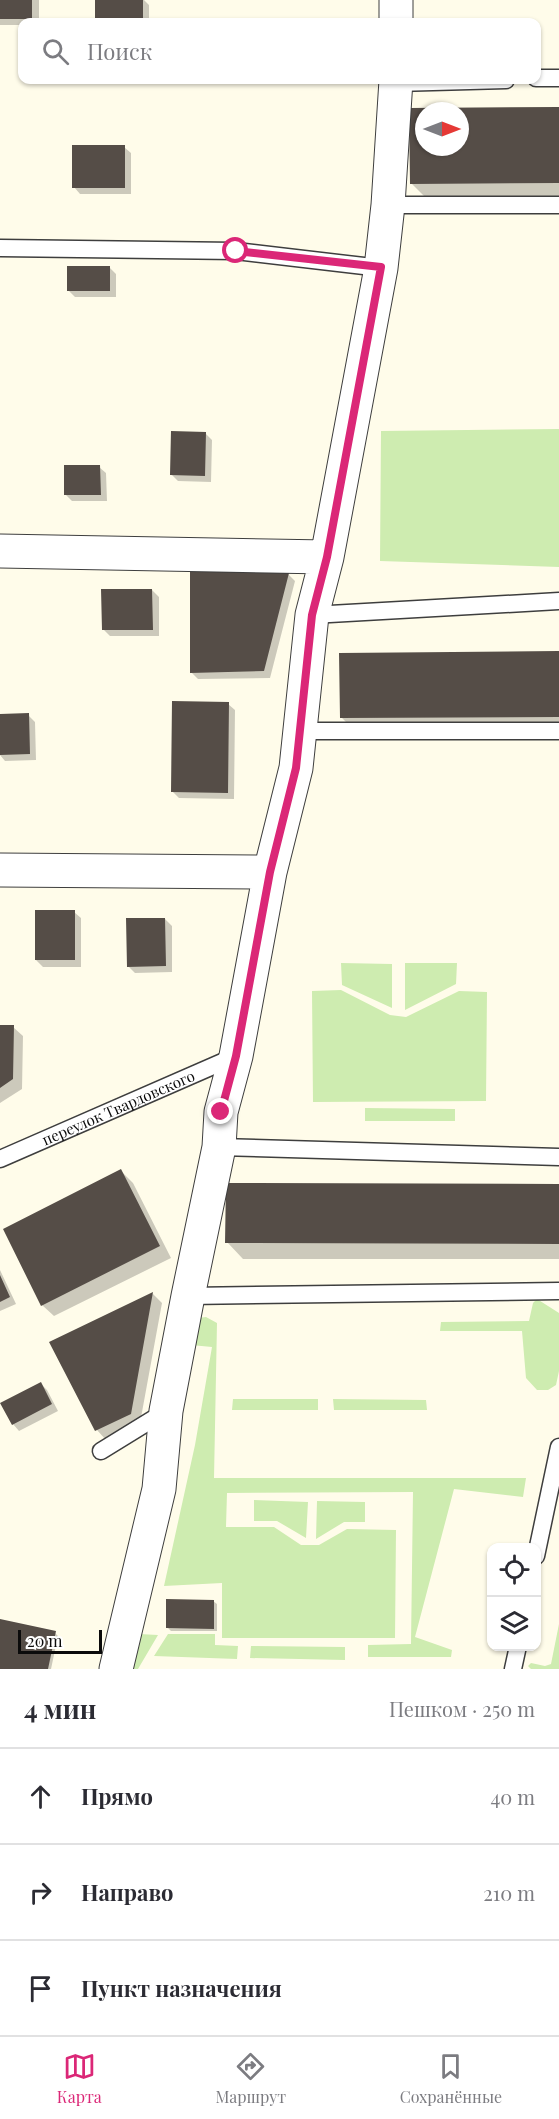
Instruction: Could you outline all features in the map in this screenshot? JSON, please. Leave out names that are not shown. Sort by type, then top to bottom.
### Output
[{"type":"street","points":[[396,0],[396,18]]},
{"type":"street","points":[[116,1669],[159,1489],[166,1412],[219,1147],[221,1112],[236,1056],[270,872],[296,768],[312,615],[327,557],[381,267],[388,205],[396,84]]},
{"type":"street","points":[[0,551],[327,557]]},
{"type":"street","points":[[0,870],[270,872]]},
{"type":"lane","points":[[541,78],[559,78]]},
{"type":"lane","points":[[388,205],[559,205]]},
{"type":"lane","points":[[0,248],[236,251],[381,267]]},
{"type":"lane","points":[[312,615],[559,601]]},
{"type":"lane","points":[[299,731],[559,731]]},
{"type":"lane","name":"переулок Твардовского","points":[[0,1159],[236,1056]]},
{"type":"lane","points":[[219,1147],[559,1157]]},
{"type":"lane","points":[[188,1296],[559,1291]]},
{"type":"lane","points":[[101,1451],[166,1412]]},
{"type":"lane","points":[[540,1543],[559,1446]]},
{"type":"lane","points":[[513,1669],[517,1651]]},
{"type":"green space","points":[[559,429],[559,567],[380,561],[381,431]]},
{"type":"green space","points":[[341,963],[392,964],[392,1008],[342,985]]},
{"type":"green space","points":[[405,963],[457,963],[456,984],[405,1010]]},
{"type":"green space","points":[[341,990],[390,1015],[406,1017],[459,991],[487,992],[486,1101],[313,1102],[312,991]]},
{"type":"green space","points":[[365,1108],[455,1109],[455,1121],[365,1121]]},
{"type":"green space","points":[[537,1299],[559,1313],[559,1371],[556,1385],[548,1390],[537,1390],[526,1378],[522,1331],[440,1331],[441,1322],[529,1321],[533,1303]]},
{"type":"green space","points":[[206,1317],[217,1323],[214,1478],[526,1478],[523,1497],[454,1489],[415,1637],[452,1650],[451,1657],[368,1657],[368,1645],[411,1644],[413,1492],[227,1493],[226,1527],[274,1527],[301,1545],[319,1545],[347,1529],[396,1530],[395,1638],[222,1638],[222,1583],[164,1586],[195,1445],[212,1347],[191,1345],[198,1318]]},
{"type":"green space","points":[[233,1399],[318,1399],[318,1410],[232,1410]]},
{"type":"green space","points":[[333,1399],[426,1400],[427,1410],[334,1410]]},
{"type":"green space","points":[[254,1500],[308,1502],[306,1538],[277,1521],[254,1521]]},
{"type":"green space","points":[[317,1501],[365,1502],[365,1522],[344,1522],[316,1539]]},
{"type":"green space","points":[[559,1624],[559,1669],[531,1669],[528,1666],[531,1663],[545,1666],[551,1664]]},
{"type":"green space","points":[[139,1634],[158,1635],[138,1669],[134,1669],[128,1663]]},
{"type":"green space","points":[[168,1634],[215,1634],[215,1645],[238,1646],[237,1659],[154,1656]]},
{"type":"green space","points":[[251,1646],[345,1647],[345,1660],[250,1658]]},
{"type":"building","points":[[0,0],[32,0],[32,18],[0,19]]},
{"type":"building","points":[[95,0],[143,0],[143,18],[95,18]]},
{"type":"building","points":[[559,107],[559,183],[410,184],[409,108],[415,108],[415,156],[469,156],[469,108]]},
{"type":"building","points":[[72,145],[125,145],[125,188],[72,188]]},
{"type":"building","points":[[67,266],[110,266],[110,291],[67,291]]},
{"type":"building","points":[[171,431],[206,432],[205,476],[170,475]]},
{"type":"building","points":[[64,465],[100,465],[101,495],[64,495]]},
{"type":"building","points":[[190,568],[289,573],[264,671],[190,673]]},
{"type":"building","points":[[101,589],[152,589],[153,630],[102,630]]},
{"type":"building","points":[[559,651],[559,717],[340,718],[339,653]]},
{"type":"building","points":[[172,701],[229,702],[228,793],[171,792]]},
{"type":"building","points":[[29,713],[30,754],[0,755],[0,714]]},
{"type":"building","points":[[35,910],[75,910],[75,960],[35,960]]},
{"type":"building","points":[[126,918],[165,918],[166,966],[127,967]]},
{"type":"building","points":[[0,1025],[14,1025],[13,1079],[0,1088]]},
{"type":"building","points":[[121,1169],[160,1246],[41,1306],[3,1229]]},
{"type":"building","points":[[226,1183],[559,1184],[559,1244],[225,1243]]},
{"type":"building","points":[[0,1275],[10,1297],[0,1302]]},
{"type":"building","points":[[153,1292],[131,1414],[95,1431],[49,1342]]},
{"type":"building","points":[[41,1382],[52,1404],[12,1425],[0,1403]]},
{"type":"building","points":[[166,1599],[214,1600],[214,1629],[166,1628]]},
{"type":"building","points":[[0,1619],[56,1631],[48,1669],[0,1669]]},
{"type":"route","points":[[221,1112],[236,1056],[270,872],[296,768],[312,615],[327,557],[381,267],[236,251]]}]
